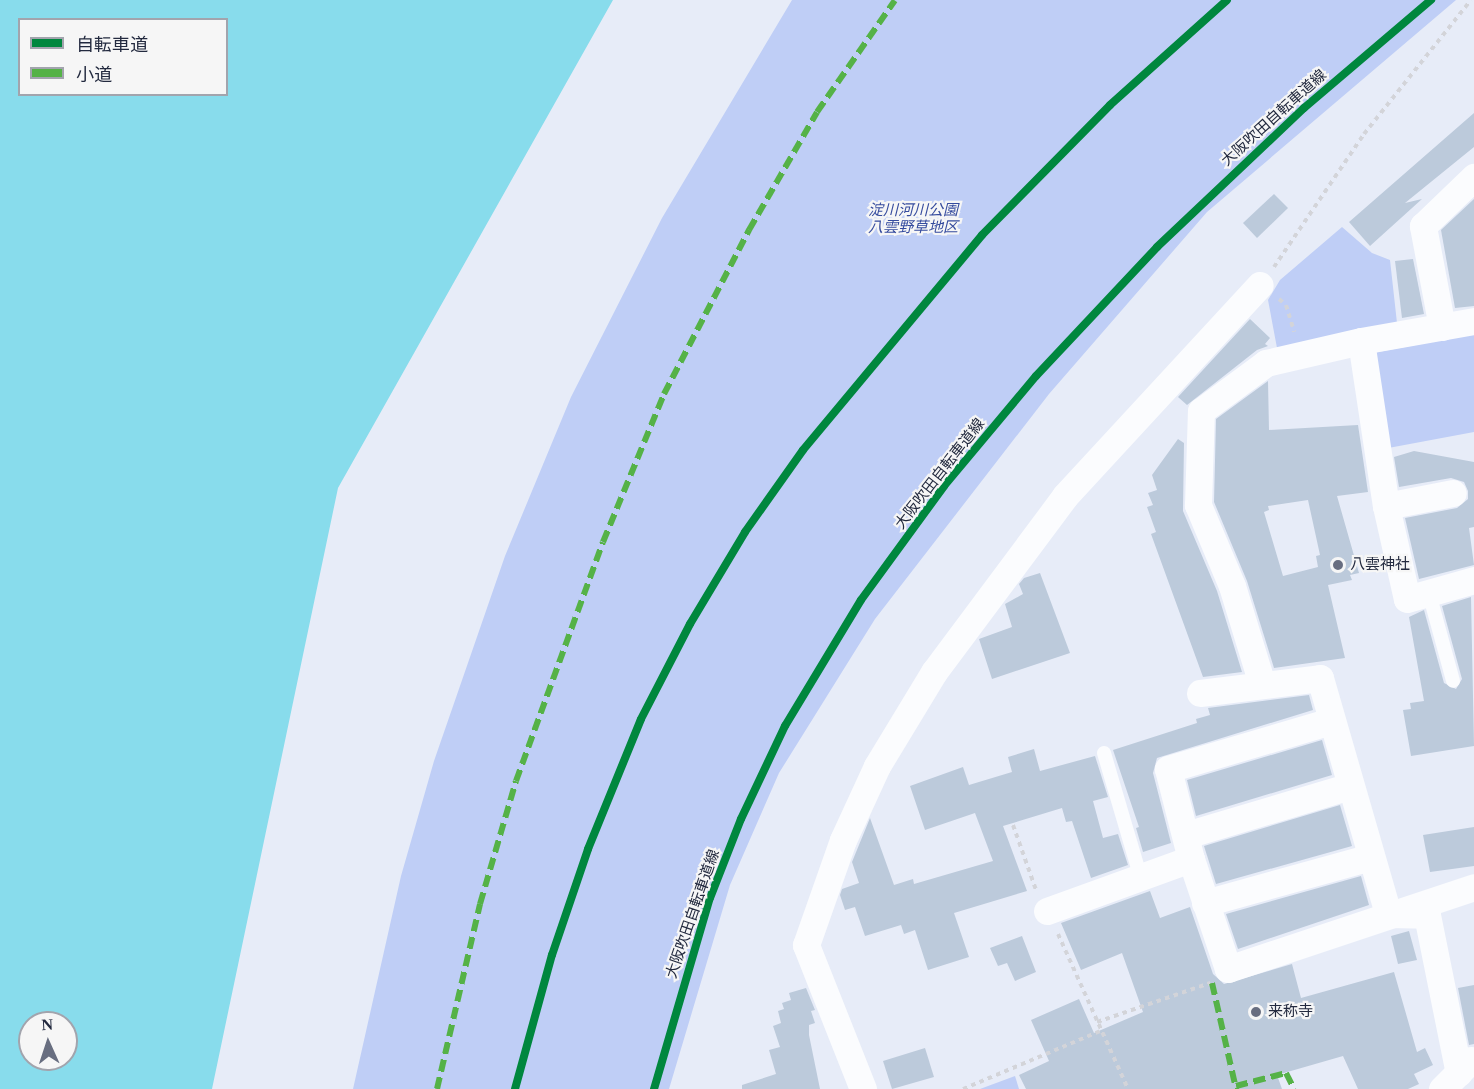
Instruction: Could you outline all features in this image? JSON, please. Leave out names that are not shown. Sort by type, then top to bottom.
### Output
[{"type":"street","points":[[1442,327],[1423,226],[1474,177]]},
{"type":"street","points":[[863,1089],[806,945],[843,840],[877,766],[934,672],[1065,496],[1260,285]]},
{"type":"street","points":[[1262,684],[1232,586],[1198,505],[1201,411],[1266,363],[1361,341],[1474,321]]},
{"type":"street","points":[[1361,341],[1386,506],[1407,600],[1474,580]]},
{"type":"street","points":[[1386,506],[1453,493]]},
{"type":"street","points":[[1200,693],[1320,678],[1388,914],[1427,915],[1458,1073]]},
{"type":"street","points":[[1331,721],[1168,769],[1205,903],[1228,969],[1398,914],[1474,886]]},
{"type":"street","points":[[1047,911],[1140,875],[1189,847],[1350,786]]},
{"type":"street","points":[[1205,903],[1371,857]]},
{"type":"lane","points":[[1429,593],[1453,681]]},
{"type":"lane","points":[[1104,753],[1140,875]]},
{"type":"path","points":[[1299,354],[1286,304],[1260,285],[1297,239],[1364,134],[1471,0]]},
{"type":"path","points":[[1013,825],[1040,904],[1047,911],[1128,1089]]},
{"type":"path","points":[[1097,1022],[1212,983],[1228,969]]},
{"type":"path","points":[[963,1089],[1101,1031]]},
{"type":"green space","name":"淀川河川公園 八雲野草地区","points":[[792,0],[1456,0],[1207,212],[1049,394],[875,619],[779,773],[730,885],[669,1089],[353,1089],[401,876],[434,761],[505,556],[571,397],[662,218]]},
{"type":"green space","points":[[1342,227],[1372,253],[1390,260],[1397,323],[1277,348],[1268,300],[1280,280]]},
{"type":"green space","points":[[1474,334],[1474,432],[1383,449],[1373,353]]},
{"type":"green space","points":[[1015,1076],[1019,1089],[980,1089]]},
{"type":"shaded area","points":[[0,0],[613,0],[338,488],[212,1089],[0,1089]]},
{"type":"building","points":[[1474,113],[1474,147],[1405,203],[1422,199],[1370,246],[1349,222]]},
{"type":"building","points":[[1274,194],[1288,208],[1257,238],[1243,223]]},
{"type":"building","points":[[1474,199],[1474,306],[1455,308],[1441,230]]},
{"type":"building","points":[[1413,259],[1424,314],[1402,318],[1395,261]]},
{"type":"building","points":[[1250,319],[1270,338],[1265,344],[1268,346],[1257,350],[1187,405],[1178,397]]},
{"type":"building","points":[[1268,381],[1269,430],[1358,425],[1368,492],[1337,496],[1359,573],[1350,575],[1352,580],[1328,585],[1345,658],[1274,668],[1247,581],[1214,502],[1216,419]],"holes":[[[1308,500],[1320,555],[1316,556],[1318,567],[1283,576],[1264,512],[1269,510],[1268,506]]]},
{"type":"building","points":[[1178,439],[1184,443],[1183,511],[1217,591],[1242,672],[1203,677],[1151,534],[1156,532],[1147,507],[1153,505],[1148,493],[1157,490],[1152,475]]},
{"type":"building","points":[[1414,451],[1474,462],[1474,527],[1469,528],[1474,565],[1419,579],[1405,518],[1457,508],[1468,499],[1468,491],[1464,482],[1451,478],[1399,487],[1394,457]]},
{"type":"building","points":[[1040,573],[1070,653],[992,679],[979,639],[1012,627],[1005,604],[1023,594],[1019,584],[1024,578]]},
{"type":"building","points":[[1471,597],[1474,746],[1411,756],[1403,710],[1411,709],[1410,703],[1424,701],[1409,617],[1424,610],[1444,683],[1456,689],[1462,679],[1442,606]]},
{"type":"building","points":[[1309,695],[1313,710],[1157,758],[1153,773],[1171,843],[1143,852],[1136,828],[1139,827],[1113,750],[1197,723],[1196,719],[1210,715],[1208,708]]},
{"type":"building","points":[[1322,740],[1332,775],[1196,816],[1187,780]]},
{"type":"building","points":[[1034,749],[1040,771],[1095,756],[1108,797],[1093,801],[1103,838],[1118,834],[1128,865],[1091,878],[1072,821],[1066,822],[1062,808],[1003,826],[1027,891],[954,913],[969,957],[928,970],[915,930],[904,934],[901,925],[865,936],[855,907],[845,910],[840,895],[842,889],[859,883],[852,862],[870,818],[894,885],[913,879],[914,884],[993,861],[975,813],[925,830],[910,786],[963,767],[969,785],[1012,772],[1008,757]]},
{"type":"building","points":[[1340,805],[1352,846],[1216,884],[1204,846]]},
{"type":"building","points":[[1474,827],[1474,866],[1430,872],[1423,835]]},
{"type":"building","points":[[1361,876],[1369,905],[1238,949],[1226,914]]},
{"type":"building","points":[[1150,891],[1160,918],[1190,907],[1213,974],[1224,984],[1292,964],[1301,998],[1394,972],[1417,1052],[1425,1048],[1433,1065],[1414,1074],[1419,1084],[1408,1089],[1358,1089],[1343,1056],[1277,1075],[1282,1089],[1026,1089],[1019,1075],[1049,1061],[1031,1020],[1079,999],[1094,1033],[1143,1012],[1122,953],[1081,970],[1061,923]]},
{"type":"building","points":[[1409,931],[1417,960],[1398,964],[1391,936]]},
{"type":"building","points":[[1022,936],[1036,972],[1015,981],[1007,963],[998,966],[990,948]]},
{"type":"building","points":[[1474,985],[1474,1044],[1469,1045],[1458,988]]},
{"type":"building","points":[[806,988],[815,1010],[811,1011],[815,1023],[809,1025],[809,1035],[820,1089],[742,1089],[742,1085],[776,1074],[769,1050],[780,1047],[773,1026],[781,1023],[778,1011],[784,1009],[782,1003],[791,1000],[789,993]]},
{"type":"building","points":[[925,1048],[934,1077],[892,1089],[883,1061]]},
{"type":"marked path","points":[[437,1089],[480,904],[516,781],[603,542],[664,394],[749,230],[817,112],[895,0]]},
{"type":"marked path","points":[[1212,983],[1236,1089]]},
{"type":"marked path","points":[[1236,1086],[1286,1073],[1294,1089]]},
{"type":"cycle path","points":[[515,1089],[552,955],[588,849],[641,719],[690,624],[745,532],[803,450],[982,235],[1110,105],[1227,0]]},
{"type":"cycle path","name":"大阪吹田自転車道線","points":[[654,1089],[710,898],[741,819],[785,726],[861,600],[944,486],[1036,376],[1157,247],[1304,108],[1431,0]]},
{"type":"place","name":"八雲神社","points":[[1338,565]]},
{"type":"place","name":"来称寺","points":[[1256,1012]]}]
